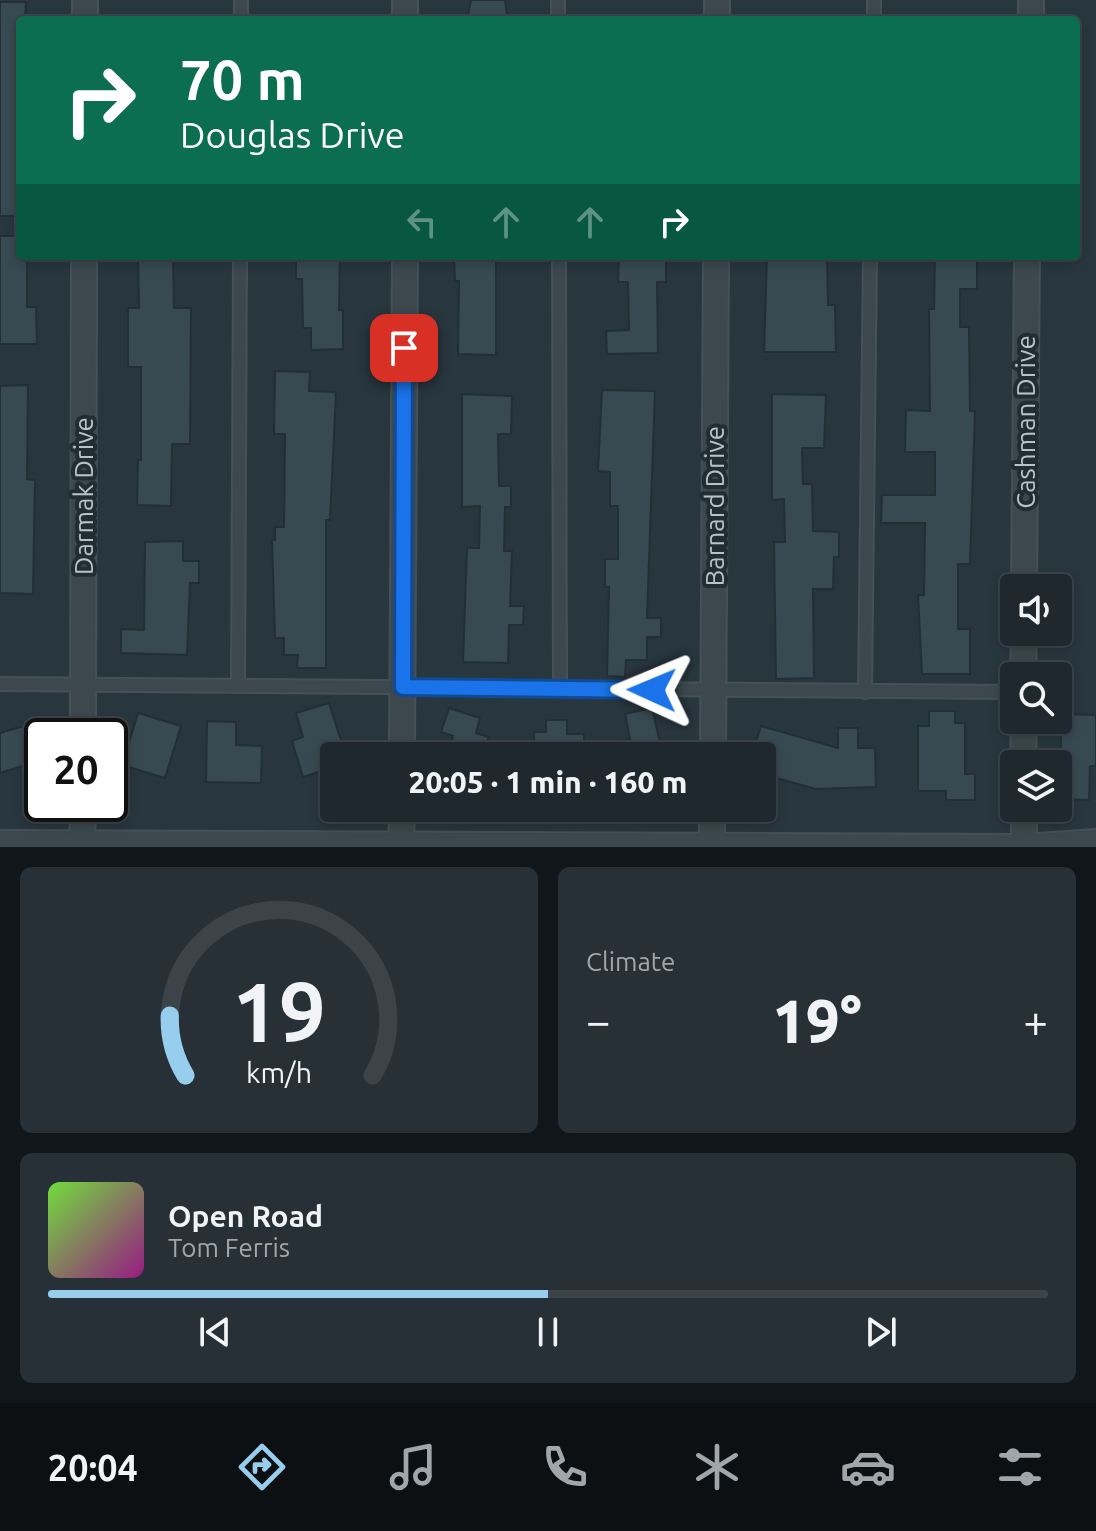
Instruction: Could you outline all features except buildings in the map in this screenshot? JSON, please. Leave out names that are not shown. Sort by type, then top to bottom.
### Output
[{"type":"street","name":"Darmak Drive","points":[[83,718],[84,260]]},
{"type":"street","points":[[402,742],[405,260]]},
{"type":"street","name":"Barnard Drive","points":[[713,742],[716,260]]},
{"type":"street","name":"Cashman Drive","points":[[1024,574],[1027,260]]},
{"type":"street","points":[[82,844],[83,822]]},
{"type":"street","points":[[401,846],[402,822]]},
{"type":"street","points":[[712,822],[712,844]]},
{"type":"street","points":[[1024,822],[1024,847]]},
{"type":"street","points":[[0,843],[1024,847],[1096,842]]},
{"type":"lane","points":[[238,686],[240,260]]},
{"type":"lane","points":[[559,260],[560,688]]},
{"type":"lane","points":[[865,692],[870,260]]},
{"type":"lane","points":[[0,684],[1000,692]]},
{"type":"route","points":[[404,348],[403,687],[652,690]]}]
